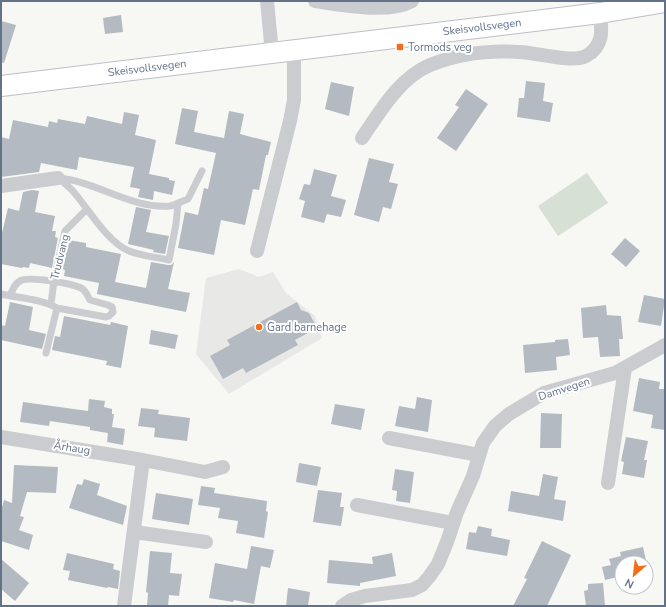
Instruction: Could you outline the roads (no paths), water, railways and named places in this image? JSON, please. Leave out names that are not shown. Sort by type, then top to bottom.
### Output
[{"type":"main road","name":"Skeisvollsvegen","points":[[1,86],[600,13],[665,2]]},
{"type":"street","points":[[268,1],[272,53]]},
{"type":"street","points":[[315,1],[384,8],[407,4],[412,1]]},
{"type":"street","points":[[362,138],[385,105],[400,87],[415,73],[429,65],[458,57],[496,52],[520,52],[575,59],[585,56],[594,50],[600,41],[602,33],[600,13]]},
{"type":"street","points":[[256,251],[290,121],[294,100],[294,50]]},
{"type":"street","points":[[1,186],[58,178]]},
{"type":"street","name":"Damvegen","points":[[342,606],[351,600],[364,596],[412,590],[422,585],[438,564],[453,524],[474,476],[483,443],[495,426],[509,414],[544,393],[615,373],[665,345]]},
{"type":"street","points":[[608,483],[625,368]]},
{"type":"street","name":"Århaug","points":[[1,437],[143,460],[205,472],[223,468]]},
{"type":"street","points":[[389,438],[479,455]]},
{"type":"street","points":[[124,606],[143,460]]},
{"type":"street","points":[[357,505],[453,524]]},
{"type":"street","points":[[134,532],[206,542]]},
{"type":"lane","points":[[58,178],[70,179],[125,198],[151,205],[171,206],[188,199],[202,171]]},
{"type":"lane","points":[[58,178],[72,190],[86,210],[115,241],[123,248],[139,254],[169,260],[176,224],[178,203]]},
{"type":"lane","name":"Trudvang","points":[[46,354],[54,306],[54,281],[65,231],[86,210]]},
{"type":"lane","points":[[1,294],[54,306],[106,317],[113,312],[112,307],[108,304],[90,300],[84,290],[80,287],[54,281],[29,278],[19,281],[13,288],[10,296]]},
{"type":"place","name":"Tormods veg","points":[[400,47]]},
{"type":"place","name":"Gard barnehage","points":[[259,327]]}]
